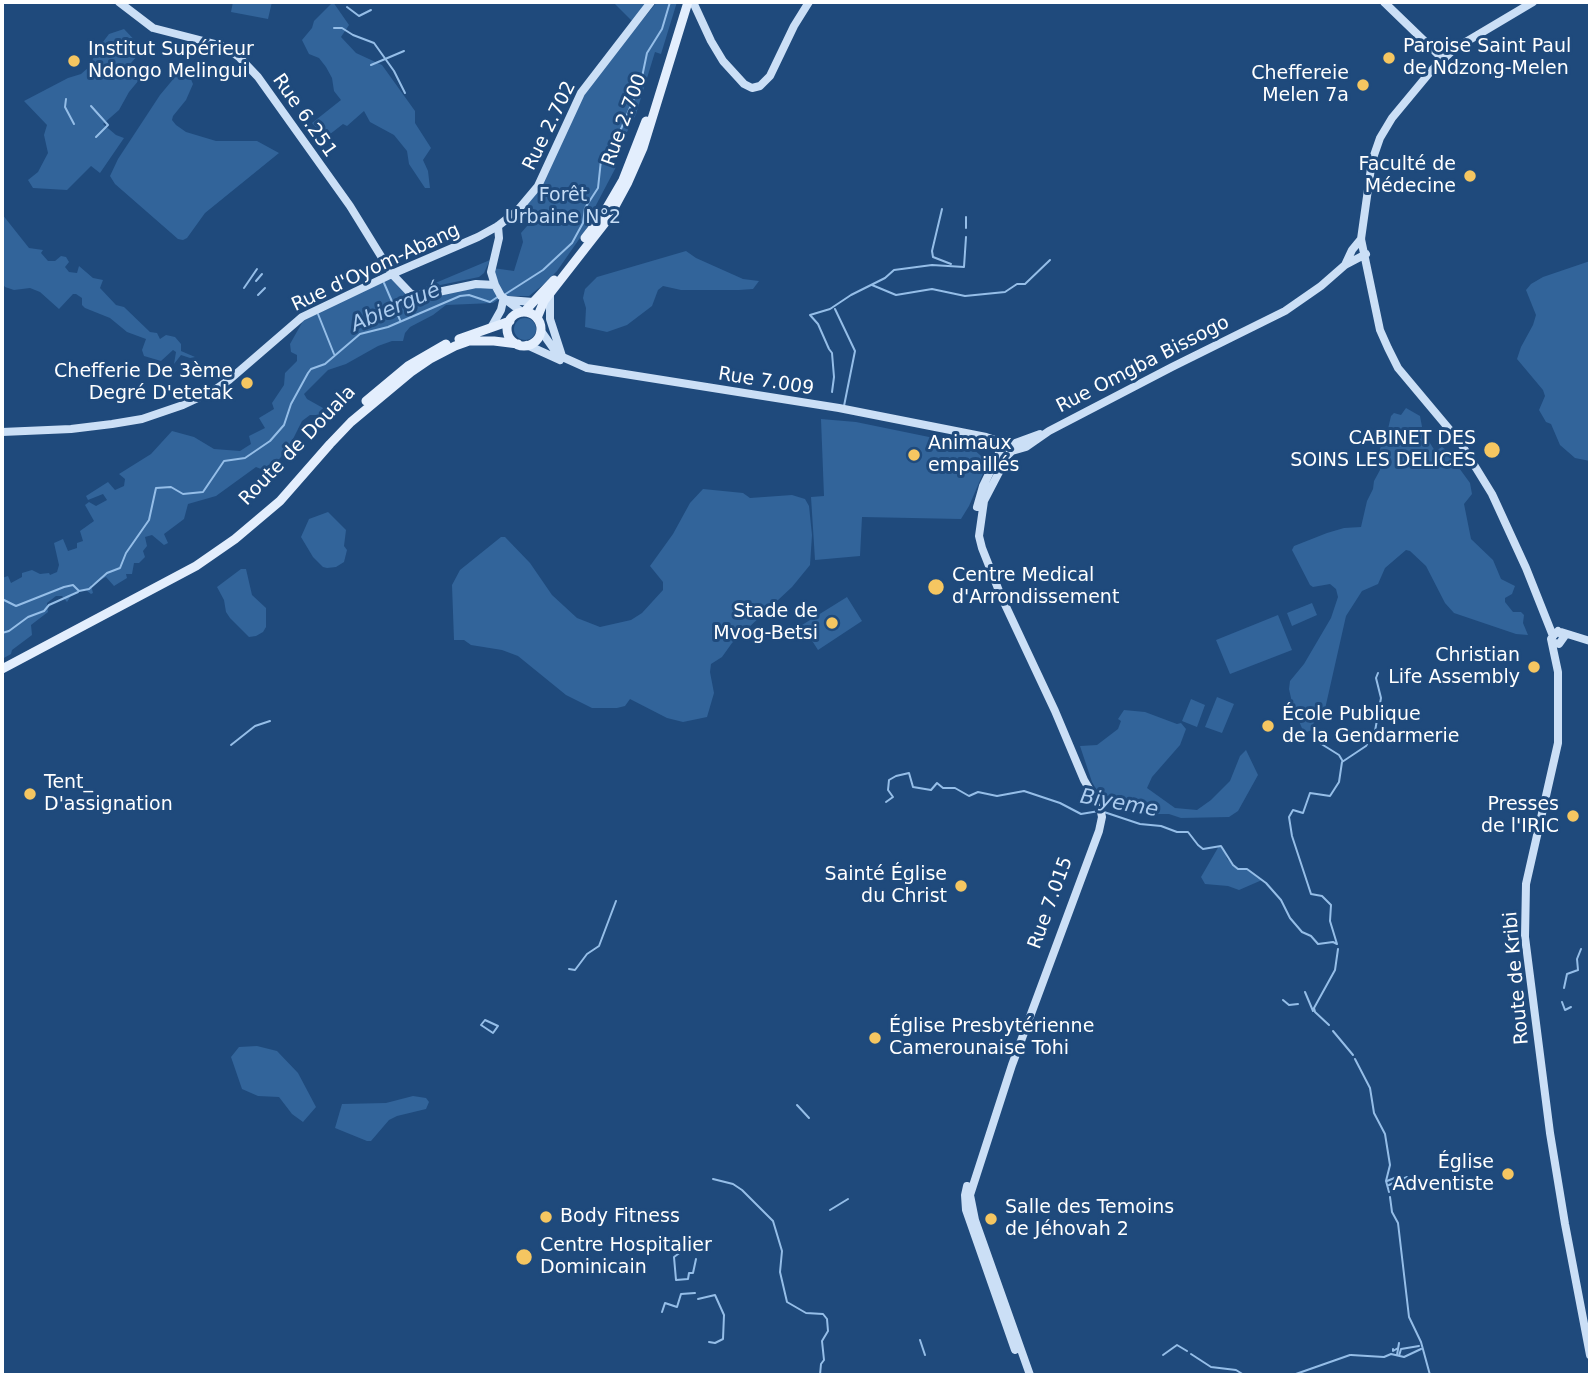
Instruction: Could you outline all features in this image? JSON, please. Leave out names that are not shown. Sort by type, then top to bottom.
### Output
[{"type":"main road","name":"Rue 6.251","points":[[118,2],[153,28],[223,46],[239,57],[258,77],[350,206],[392,274]]},
{"type":"main road","name":"Rue 2.702","points":[[498,226],[517,211],[538,186],[581,93],[651,2]]},
{"type":"main road","name":"Rue 2.700","points":[[558,275],[602,216],[623,180],[646,122],[681,2]]},
{"type":"main road","points":[[563,358],[553,350],[541,331],[537,318],[550,293],[608,219],[628,182],[643,148],[688,2]]},
{"type":"main road","points":[[693,2],[723,61],[748,87],[756,87],[770,76],[788,36],[809,2]]},
{"type":"main road","points":[[1384,2],[1445,60]]},
{"type":"main road","points":[[1533,2],[1480,32],[1445,60],[1392,118],[1380,138],[1372,161],[1361,239],[1380,330],[1398,368],[1460,442],[1492,494],[1540,605],[1558,637],[1587,640]]},
{"type":"main road","points":[[1364,254],[1376,163],[1384,141],[1406,109],[1445,60],[1541,2]]},
{"type":"main road","points":[[683,17],[702,22]]},
{"type":"main road","name":"Rue d'Oyom-Abang","points":[[2,432],[112,424],[142,419],[183,405],[214,391],[229,380],[302,317],[498,226]]},
{"type":"main road","points":[[498,226],[499,238],[491,272],[510,320],[510,337],[523,345],[537,340],[541,331]]},
{"type":"main road","points":[[1345,265],[1361,239]]},
{"type":"main road","name":"Rue Omgba Bissogo","points":[[1007,449],[1049,431],[1285,311],[1345,265],[1364,254]]},
{"type":"main road","points":[[392,274],[406,290],[415,295],[476,284],[496,286]]},
{"type":"main road","name":"Route de Douala","points":[[2,663],[205,557],[270,503],[347,418],[408,366],[440,346],[510,320],[513,315],[523,312],[558,275]]},
{"type":"main road","points":[[550,293],[550,319],[563,358]]},
{"type":"main road","points":[[503,299],[537,318]]},
{"type":"main road","points":[[503,299],[533,302]]},
{"type":"main road","points":[[492,326],[502,310],[503,299]]},
{"type":"main road","name":"Rue 7.009","points":[[205,557],[274,508],[330,444],[376,400],[411,372],[455,346],[480,340],[523,345],[570,366],[597,374],[813,407],[986,441],[1007,449]]},
{"type":"main road","name":"Rue 7.009","points":[[563,358],[576,365],[607,372],[839,408],[986,438],[1007,449]]},
{"type":"main road","points":[[1007,449],[985,501],[979,536],[996,584],[1098,812]]},
{"type":"main road","points":[[1007,449],[994,461],[983,486],[977,510],[975,537],[987,573],[1079,779],[1098,812]]},
{"type":"main road","points":[[2,668],[205,557]]},
{"type":"main road","name":"Route de Kribi","points":[[1558,637],[1558,748],[1526,884],[1525,937],[1551,1135],[1568,1244],[1590,1355]]},
{"type":"main road","name":"Rue 7.015","points":[[1027,1375],[966,1210],[965,1195],[1004,1073],[1074,888],[1098,812]]},
{"type":"green space","points":[[233,2],[272,2],[268,19],[231,12]]},
{"type":"green space","points":[[333,2],[349,25],[341,37],[356,53],[382,65],[415,111],[415,123],[431,148],[423,160],[428,171],[430,188],[425,188],[409,164],[407,151],[394,135],[370,122],[364,111],[347,126],[343,124],[325,138],[312,123],[341,100],[334,91],[332,78],[326,67],[319,58],[309,54],[302,40],[314,21]]},
{"type":"green space","points":[[613,2],[651,2],[634,23]]},
{"type":"green space","name":"Forêt Urbaine N°2","points":[[657,2],[677,2],[661,54],[655,52],[636,114],[610,160],[616,167],[594,209],[598,212],[557,271],[529,296],[504,296],[493,303],[446,305],[410,327],[403,341],[392,341],[378,346],[346,364],[328,370],[304,394],[307,399],[323,408],[319,415],[310,415],[302,421],[289,447],[276,463],[266,471],[256,467],[216,496],[188,504],[184,519],[164,534],[168,543],[164,545],[152,535],[145,537],[145,557],[139,563],[134,563],[132,574],[126,574],[127,578],[114,586],[106,577],[91,585],[91,594],[86,590],[79,591],[72,594],[67,602],[62,596],[56,596],[47,603],[48,612],[31,625],[32,635],[2,659],[2,578],[8,576],[11,583],[22,577],[22,573],[32,570],[50,575],[57,572],[59,565],[54,543],[63,539],[68,551],[77,548],[77,543],[83,541],[80,531],[94,521],[85,505],[89,502],[96,506],[107,500],[103,494],[88,500],[86,496],[108,482],[115,490],[124,486],[125,479],[119,474],[151,454],[172,431],[194,437],[214,449],[240,451],[251,444],[249,436],[265,428],[259,418],[274,409],[272,403],[284,385],[285,373],[297,361],[297,355],[291,352],[290,344],[303,321],[392,274],[411,294],[495,285],[493,268],[514,271],[523,242],[521,233],[534,218],[524,208],[578,105],[599,73]]},
{"type":"green space","points":[[124,29],[143,49],[131,63],[139,80],[119,110],[103,124],[124,138],[100,173],[91,166],[67,190],[33,188],[28,180],[38,172],[48,153],[44,135],[47,125],[24,101],[81,74],[89,67],[109,34]]},
{"type":"green space","points":[[180,71],[190,77],[193,84],[186,100],[173,116],[172,120],[176,125],[186,132],[216,141],[257,141],[279,153],[205,213],[183,240],[178,239],[115,184],[110,176],[118,159],[160,95]]},
{"type":"green space","points":[[2,214],[29,248],[43,250],[41,253],[48,261],[66,257],[69,262],[65,267],[69,272],[77,273],[79,266],[93,278],[103,280],[100,288],[116,305],[124,307],[150,332],[157,333],[160,339],[166,335],[175,337],[181,344],[181,351],[195,357],[181,355],[174,364],[176,352],[173,350],[161,361],[144,356],[142,350],[146,339],[127,332],[110,318],[85,308],[82,298],[76,294],[59,309],[40,292],[30,288],[14,290],[5,287],[2,283]]},
{"type":"green space","points":[[686,251],[743,279],[759,281],[753,289],[739,290],[681,290],[663,286],[658,290],[652,306],[627,325],[607,332],[585,327],[585,289],[597,277]]},
{"type":"green space","points":[[490,260],[479,277],[421,289]]},
{"type":"green space","points":[[1590,261],[1590,461],[1575,458],[1560,445],[1551,424],[1546,422],[1539,410],[1545,396],[1543,390],[1517,359],[1536,315],[1526,290],[1543,277]]},
{"type":"green space","points":[[525,318],[533,321],[536,329],[533,337],[525,340],[517,337],[514,329],[517,321]]},
{"type":"green space","points":[[1406,408],[1420,416],[1423,432],[1435,451],[1442,447],[1446,450],[1470,483],[1472,494],[1464,504],[1471,539],[1493,560],[1501,579],[1515,586],[1512,594],[1505,598],[1505,602],[1513,612],[1521,612],[1524,615],[1523,623],[1528,635],[1516,634],[1454,613],[1445,603],[1426,566],[1406,550],[1385,568],[1378,584],[1362,591],[1346,616],[1325,709],[1314,721],[1312,730],[1304,733],[1293,707],[1290,681],[1304,664],[1331,618],[1338,597],[1336,589],[1330,584],[1313,587],[1310,585],[1292,550],[1294,546],[1327,533],[1361,527],[1367,501],[1380,470],[1380,449],[1391,416],[1394,413],[1401,415]]},
{"type":"green space","points":[[821,419],[856,422],[934,438],[964,441],[988,462],[961,519],[862,517],[860,556],[815,560],[811,497],[824,496]]},
{"type":"green space","points":[[703,489],[743,493],[750,498],[792,495],[805,499],[809,506],[812,535],[810,565],[792,587],[732,643],[722,657],[711,664],[714,693],[707,717],[683,722],[667,718],[630,699],[625,706],[617,708],[592,708],[566,695],[518,656],[502,650],[471,645],[464,640],[454,640],[452,585],[460,570],[501,537],[505,537],[530,563],[552,595],[577,618],[600,627],[631,620],[642,613],[663,590],[663,582],[650,566],[673,534],[690,503]]},
{"type":"green space","points":[[328,512],[346,530],[344,546],[347,550],[344,562],[327,568],[313,557],[301,537],[309,519]]},
{"type":"green space","points":[[241,569],[246,569],[252,595],[266,608],[266,627],[256,636],[249,637],[230,618],[217,587]]},
{"type":"green space","name":"Stade de Mvog-Betsi","points":[[847,597],[862,621],[818,650],[802,625]]},
{"type":"green space","points":[[1312,603],[1317,615],[1292,626],[1287,613]]},
{"type":"green space","points":[[1278,615],[1292,650],[1230,674],[1216,640]]},
{"type":"green space","points":[[1217,697],[1234,704],[1222,733],[1205,727]]},
{"type":"green space","points":[[1191,699],[1205,705],[1197,727],[1182,721]]},
{"type":"green space","points":[[1124,710],[1145,712],[1177,724],[1181,723],[1186,729],[1180,745],[1152,777],[1147,788],[1175,808],[1197,810],[1211,800],[1230,781],[1240,756],[1246,750],[1258,775],[1238,811],[1229,817],[1181,818],[1169,814],[1149,814],[1100,796],[1092,782],[1080,746],[1097,745],[1118,729],[1121,721],[1118,719]]},
{"type":"green space","points":[[1219,846],[1224,849],[1227,859],[1238,869],[1247,869],[1262,880],[1239,890],[1205,884],[1201,877]]},
{"type":"green space","points":[[257,1046],[277,1051],[298,1073],[316,1107],[303,1122],[292,1114],[279,1097],[258,1096],[242,1089],[231,1057],[239,1047]]},
{"type":"green space","points":[[413,1096],[426,1098],[429,1102],[426,1109],[389,1120],[371,1141],[335,1128],[342,1104],[386,1103]]},
{"type":"waterway","name":"Abiergué","points":[[504,295],[543,270],[572,243],[583,223],[585,208],[598,188],[601,160],[618,136],[641,82],[647,53],[662,29],[670,2]]},
{"type":"waterway","points":[[347,7],[359,16],[371,10]]},
{"type":"waterway","points":[[334,28],[342,28],[374,43],[394,71],[405,93]]},
{"type":"waterway","points":[[371,65],[404,51]]},
{"type":"waterway","points":[[66,99],[65,107],[74,124]]},
{"type":"waterway","points":[[91,106],[108,125],[96,137]]},
{"type":"waterway","points":[[942,209],[932,251],[933,257],[951,264]]},
{"type":"waterway","points":[[966,217],[966,228]]},
{"type":"waterway","points":[[810,315],[830,309],[885,278],[894,270],[932,265],[964,267],[966,237]]},
{"type":"waterway","points":[[872,285],[896,295],[932,289],[965,296],[1005,292],[1017,284],[1025,284],[1050,260]]},
{"type":"waterway","points":[[244,288],[257,269]]},
{"type":"waterway","points":[[256,281],[262,274]]},
{"type":"waterway","points":[[384,283],[400,320]]},
{"type":"waterway","points":[[258,295],[265,288]]},
{"type":"waterway","name":"Abiergué","points":[[2,599],[16,606],[64,587],[73,585],[79,591],[89,589],[107,573],[120,568],[126,553],[149,520],[156,488],[171,487],[183,494],[203,492],[224,461],[245,458],[270,441],[284,425],[291,404],[311,369],[325,364],[360,334],[388,327],[460,296],[469,295],[490,302],[499,296]]},
{"type":"waterway","points":[[835,309],[855,351],[844,406]]},
{"type":"waterway","points":[[318,314],[334,354]]},
{"type":"waterway","points":[[810,315],[818,324],[832,353],[832,392]]},
{"type":"waterway","points":[[2,633],[28,617],[44,611],[49,605],[78,592]]},
{"type":"waterway","points":[[1104,812],[1140,824],[1188,832],[1203,849],[1221,846],[1233,865],[1238,869],[1247,869],[1266,883],[1302,932],[1311,936],[1318,944],[1337,944],[1330,921],[1331,905],[1322,896],[1311,894],[1292,836],[1289,817],[1293,810],[1303,813],[1310,793],[1330,796],[1339,782],[1342,762],[1366,746],[1375,731],[1381,698],[1376,678],[1378,673]]},
{"type":"waterway","points":[[231,745],[255,726],[270,721]]},
{"type":"waterway","points":[[1315,740],[1339,755],[1342,760]]},
{"type":"waterway","name":"Biyeme","points":[[886,802],[893,797],[888,790],[889,780],[909,773],[913,787],[931,790],[937,783],[943,788],[955,788],[969,796],[978,792],[997,796],[1024,791],[1060,803],[1081,814],[1099,811]]},
{"type":"waterway","points":[[569,969],[575,970],[587,954],[599,946],[616,901]]},
{"type":"waterway","name":"Biyeme","points":[[1329,1025],[1314,1008],[1335,970],[1338,949]]},
{"type":"waterway","points":[[1564,988],[1567,974],[1578,970],[1577,959],[1581,949]]},
{"type":"waterway","points":[[1305,992],[1313,1011]]},
{"type":"waterway","points":[[1283,1000],[1289,1005],[1298,1004]]},
{"type":"waterway","points":[[1562,1002],[1565,1010],[1571,1007]]},
{"type":"waterway","points":[[485,1020],[498,1026],[493,1033],[481,1025],[485,1020]]},
{"type":"waterway","name":"Biyeme","points":[[1333,1031],[1353,1055]]},
{"type":"waterway","name":"Biyeme","points":[[1355,1059],[1370,1088],[1374,1113],[1385,1134],[1390,1165],[1386,1181],[1389,1192]]},
{"type":"waterway","points":[[797,1105],[809,1118]]},
{"type":"waterway","points":[[1387,1181],[1397,1177],[1398,1180]]},
{"type":"waterway","points":[[1389,1185],[1407,1177]]},
{"type":"waterway","points":[[713,1179],[733,1184],[742,1190],[773,1221],[782,1251],[780,1272],[787,1302],[806,1313],[823,1314],[827,1319],[828,1331],[822,1341],[824,1360],[820,1375]]},
{"type":"waterway","name":"Biyeme","points":[[1390,1197],[1392,1212],[1398,1223],[1409,1317],[1421,1342],[1430,1375]]},
{"type":"waterway","points":[[830,1210],[848,1199]]},
{"type":"waterway","points":[[696,1259],[693,1273],[689,1273],[688,1279],[676,1280],[674,1257],[697,1240]]},
{"type":"waterway","points":[[662,1312],[665,1303],[677,1307],[681,1294],[695,1293]]},
{"type":"waterway","points":[[698,1299],[715,1295],[724,1315],[723,1339],[715,1343],[709,1342]]},
{"type":"waterway","points":[[920,1340],[925,1355]]},
{"type":"waterway","points":[[1397,1355],[1399,1343]]},
{"type":"waterway","points":[[1163,1355],[1177,1345],[1187,1351]]},
{"type":"waterway","points":[[1399,1356],[1401,1349],[1419,1346]]},
{"type":"waterway","points":[[1393,1349],[1398,1348]]},
{"type":"waterway","points":[[1351,1355],[1384,1357],[1391,1354],[1404,1357],[1421,1349]]},
{"type":"waterway","points":[[1191,1354],[1211,1367],[1236,1370],[1244,1375]]},
{"type":"waterway","points":[[1293,1375],[1350,1355]]},
{"type":"place","name":"Paroise Saint Paul de Ndzong-Melen","points":[[1389,58]]},
{"type":"place","name":"Institut Supérieur Ndongo Melingui","points":[[74,61]]},
{"type":"place","name":"Cheffereie Melen 7a","points":[[1363,85]]},
{"type":"place","name":"Faculté de Médecine","points":[[1470,176]]},
{"type":"place","name":"Chefferie De 3ème Degré D'etetak","points":[[247,383]]},
{"type":"place","name":"CABINET DES SOINS LES DELICES","points":[[1492,450]]},
{"type":"place","name":"Animaux empaillés","points":[[914,455]]},
{"type":"place","name":"Centre Medical d'Arrondissement","points":[[936,587]]},
{"type":"place","name":"Stade de Mvog-Betsi","points":[[832,623]]},
{"type":"place","name":"Christian Life Assembly","points":[[1534,667]]},
{"type":"place","name":"École Publique de la Gendarmerie","points":[[1268,726]]},
{"type":"place","name":"Tent_ D'assignation","points":[[30,794]]},
{"type":"place","name":"Presses de l'IRIC","points":[[1573,816]]},
{"type":"place","name":"Sainté Église du Christ","points":[[961,886]]},
{"type":"place","name":"Église Presbytérienne Camerounaise Tohi","points":[[875,1038]]},
{"type":"place","name":"Église Adventiste","points":[[1508,1174]]},
{"type":"place","name":"Body Fitness","points":[[546,1217]]},
{"type":"place","name":"Salle des Temoins de Jéhovah 2","points":[[991,1219]]},
{"type":"place","name":"Centre Hospitalier Dominicain","points":[[524,1257]]}]
